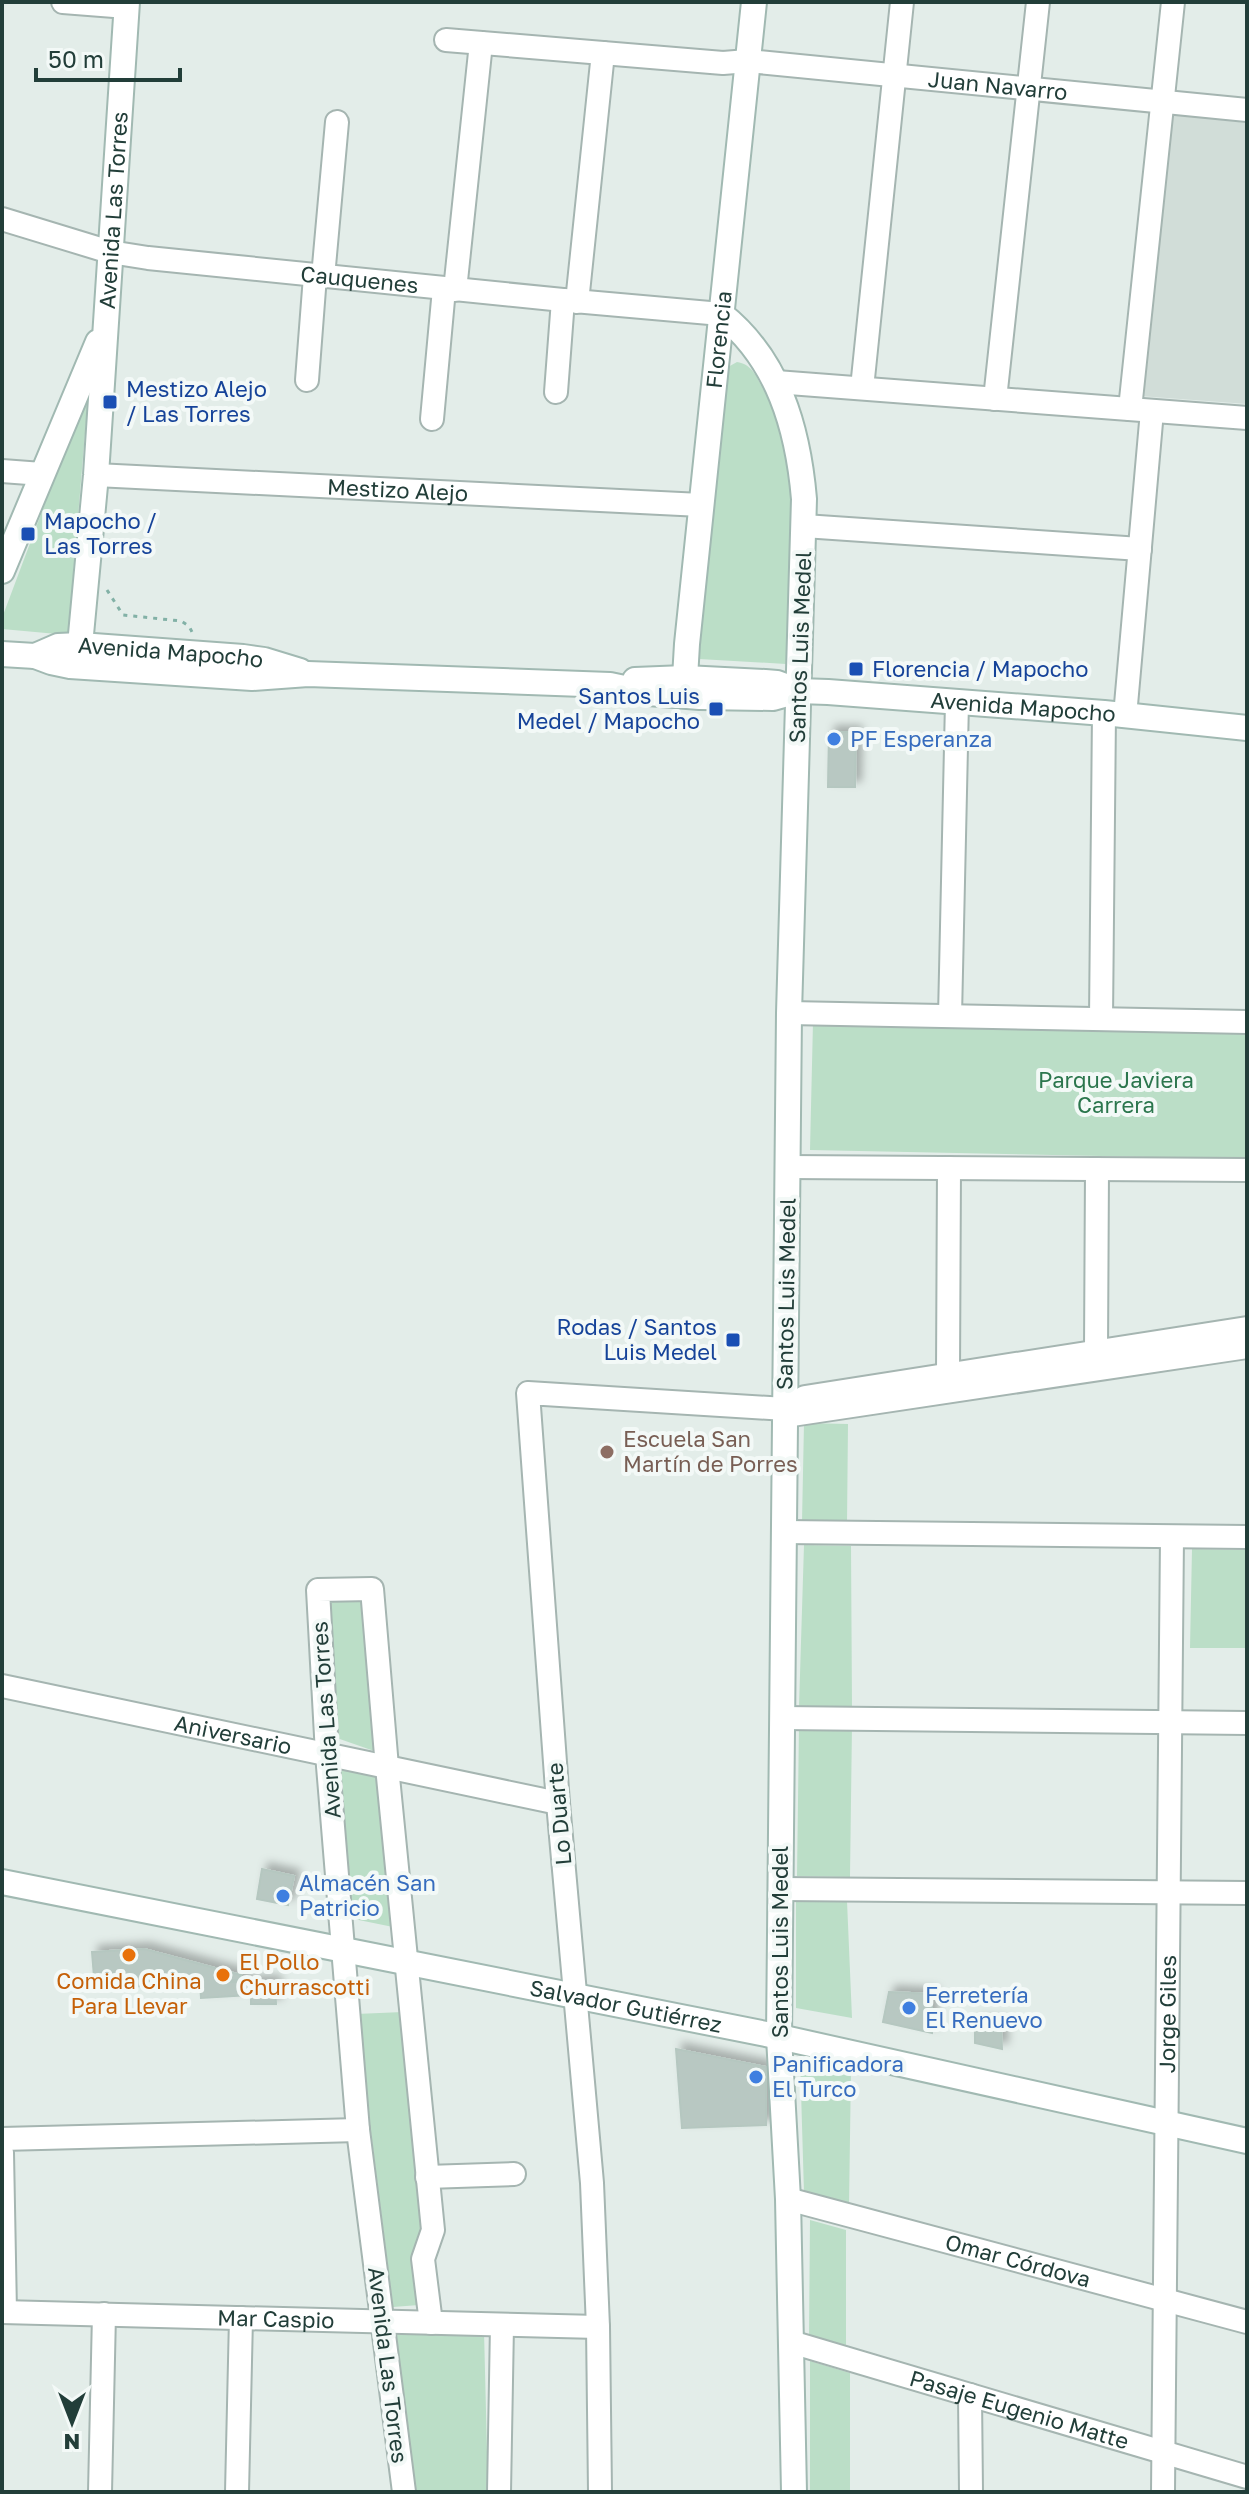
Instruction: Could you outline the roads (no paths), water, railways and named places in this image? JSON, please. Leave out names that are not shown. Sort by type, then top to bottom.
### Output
[{"type":"main road","name":"Florencia","points":[[685,678],[754,2]]},
{"type":"main road","name":"Avenida Las Torres","points":[[80,645],[96,475],[127,4]]},
{"type":"main road","name":"Santos Luis Medel","points":[[721,314],[749,340],[776,382],[798,448],[804,526],[789,1013],[779,2037],[788,2199],[794,2492]]},
{"type":"main road","name":"Avenida Las Torres","points":[[2,571],[105,325]]},
{"type":"main road","name":"Avenida Mapocho","points":[[35,656],[58,646],[80,645],[264,660],[308,674]]},
{"type":"main road","name":"Avenida Mapocho","points":[[2,654],[35,656],[70,666],[252,678],[308,674],[610,685],[648,693],[700,697],[773,698],[798,691]]},
{"type":"main road","name":"Avenida Mapocho","points":[[610,685],[635,680],[685,678],[777,683],[798,691],[1115,714],[1247,728]]},
{"type":"main road","points":[[685,678],[700,697]]},
{"type":"main road","name":"Salvador Gutiérrez","points":[[2,1882],[779,2037],[1247,2141]]},
{"type":"street","points":[[63,2],[127,4]]},
{"type":"street","points":[[862,388],[902,2]]},
{"type":"street","points":[[995,399],[1038,2]]},
{"type":"street","points":[[1101,1019],[1115,714],[1140,549],[1141,410],[1173,2]]},
{"type":"street","name":"Juan Navarro","points":[[446,40],[723,63],[748,61],[1247,110]]},
{"type":"street","points":[[432,419],[481,43]]},
{"type":"street","points":[[556,392],[603,53]]},
{"type":"street","points":[[307,380],[337,122]]},
{"type":"street","name":"Cauquenes","points":[[2,219],[110,252],[161,260],[721,314]]},
{"type":"street","points":[[776,382],[1247,418]]},
{"type":"street","points":[[2,471],[42,474]]},
{"type":"street","name":"Mestizo Alejo","points":[[96,475],[701,505]]},
{"type":"street","points":[[804,526],[1140,549]]},
{"type":"street","points":[[950,1016],[957,702]]},
{"type":"street","points":[[789,1013],[1247,1022]]},
{"type":"street","points":[[788,1167],[1247,1170]]},
{"type":"street","points":[[948,1374],[949,1168]]},
{"type":"street","points":[[1096,1351],[1097,1169]]},
{"type":"street","points":[[785,1412],[805,1397],[1247,1328]]},
{"type":"street","points":[[785,1412],[1247,1347]]},
{"type":"street","name":"Lo Duarte","points":[[600,2492],[592,2183],[558,1803],[528,1393],[785,1412]]},
{"type":"street","points":[[784,1532],[1247,1537]]},
{"type":"street","name":"Jorge Giles","points":[[1163,2492],[1172,1537]]},
{"type":"street","name":"Avenida Las Torres","points":[[404,2492],[358,2130],[327,1754],[318,1590],[372,1589],[433,2230],[423,2259],[431,2323]]},
{"type":"street","name":"Aniversario","points":[[2,1686],[558,1803]]},
{"type":"street","points":[[782,1718],[1247,1723]]},
{"type":"street","points":[[781,1889],[1247,1893]]},
{"type":"street","points":[[2,2139],[358,2130]]},
{"type":"street","points":[[2,2153],[3,2312]]},
{"type":"street","points":[[427,2177],[514,2174]]},
{"type":"street","name":"Omar Córdova","points":[[788,2199],[1247,2322]]},
{"type":"street","name":"Mar Caspio","points":[[3,2312],[598,2327]]},
{"type":"street","points":[[100,2492],[104,2314]]},
{"type":"street","points":[[237,2492],[241,2318]]},
{"type":"street","points":[[499,2492],[502,2325]]},
{"type":"street","name":"Pasaje Eugenio Matte","points":[[791,2342],[1247,2477]]},
{"type":"street","points":[[970,2395],[971,2492]]},
{"type":"place","name":"Mestizo Alejo / Las Torres","points":[[110,402]]},
{"type":"place","name":"Mapocho / Las Torres","points":[[28,534]]},
{"type":"place","name":"Florencia / Mapocho","points":[[856,669]]},
{"type":"place","name":"Santos Luis Medel / Mapocho","points":[[716,709]]},
{"type":"place","name":"PF Esperanza","points":[[834,739]]},
{"type":"place","name":"Rodas / Santos Luis Medel","points":[[733,1340]]},
{"type":"place","name":"Escuela San Martín de Porres","points":[[607,1452]]},
{"type":"place","name":"Almacén San Patricio","points":[[283,1896]]},
{"type":"place","name":"Comida China Para Llevar","points":[[129,1955]]},
{"type":"place","name":"El Pollo Churrascotti","points":[[223,1975]]},
{"type":"place","name":"Ferretería El Renuevo","points":[[909,2008]]},
{"type":"place","name":"Panificadora El Turco","points":[[756,2077]]},
{"type":"park label","name":"Parque Javiera Carrera","points":[[1116,1092]]}]
